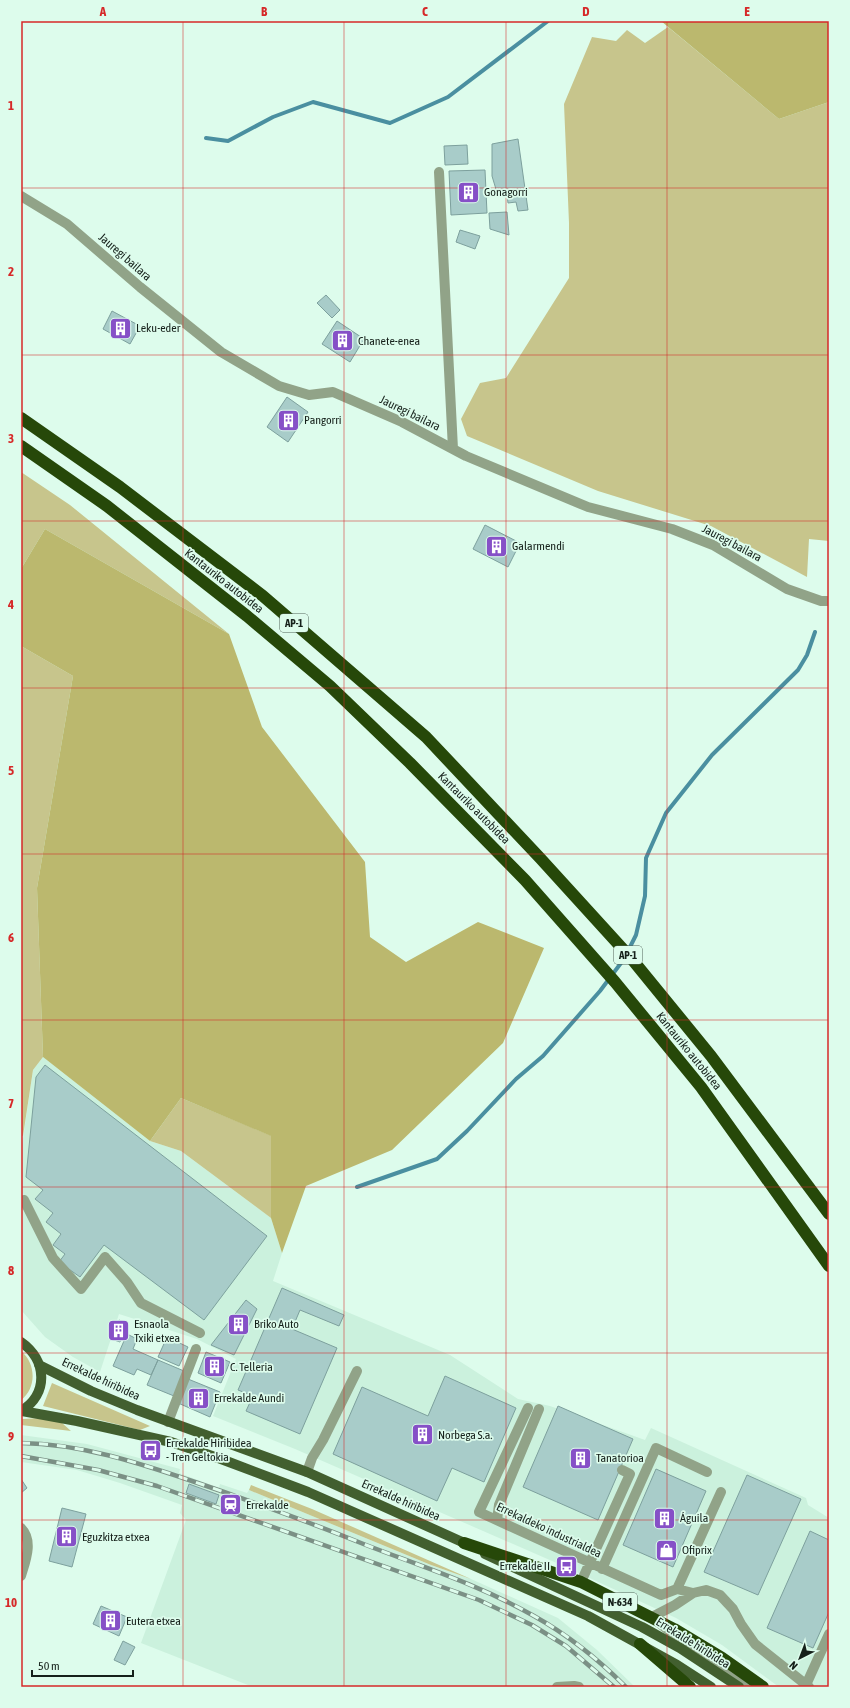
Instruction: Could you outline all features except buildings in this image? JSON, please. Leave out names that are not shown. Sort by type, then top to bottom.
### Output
[{"type":"highway","name":"Kantauriko autobidea","points":[[21,418],[120,487],[263,596],[426,737],[540,858],[631,958],[711,1056],[829,1214]]},
{"type":"highway","name":"Kantauriko autobidea","points":[[21,446],[113,510],[247,616],[330,686],[410,763],[525,880],[615,982],[701,1087],[829,1266]]},
{"type":"highway","name":"N-634","points":[[464,1543],[581,1582],[652,1617],[722,1658],[763,1687]]},
{"type":"highway","points":[[640,1644],[690,1687]]},
{"type":"main road","points":[[21,1342],[30,1348],[40,1365],[41,1383],[37,1395],[31,1404],[22,1411]]},
{"type":"main road","name":"Errekalde hiribidea","points":[[40,1365],[90,1391],[168,1422],[307,1472],[464,1543],[498,1562],[642,1627],[680,1648],[739,1687]]},
{"type":"main road","points":[[22,1411],[76,1421],[171,1442],[265,1474],[588,1616],[640,1644],[711,1687]]},
{"type":"street","points":[[439,172],[453,449]]},
{"type":"street","name":"Jauregi bailara","points":[[21,196],[67,224],[140,287],[221,352],[280,386],[309,395],[333,392],[402,422],[466,456],[588,507],[672,529],[713,545],[787,589],[825,601]]},
{"type":"street","points":[[21,1202],[24,1200],[53,1258],[81,1289],[105,1257],[127,1282],[141,1303],[200,1333]]},
{"type":"street","points":[[168,1422],[196,1349]]},
{"type":"street","points":[[307,1472],[312,1458],[357,1372]]},
{"type":"street","name":"Errekaldeko industrialdea","points":[[528,1408],[479,1512],[661,1595],[677,1589],[693,1593],[706,1590],[720,1595],[733,1609],[741,1624],[755,1644],[807,1686]]},
{"type":"street","points":[[497,1520],[499,1504],[539,1409]]},
{"type":"street","points":[[602,1569],[656,1448],[707,1472]]},
{"type":"street","points":[[581,1582],[630,1474],[622,1470]]},
{"type":"street","points":[[677,1589],[721,1492]]},
{"type":"street","points":[[21,1528],[24,1531],[27,1541],[27,1553],[21,1576]]},
{"type":"street","points":[[693,1593],[675,1605],[652,1617],[683,1642],[751,1687]]},
{"type":"street","points":[[807,1686],[829,1634]]},
{"type":"street","points":[[557,1687],[579,1687]]},
{"type":"shaded area","points":[[661,21],[829,21],[829,102],[779,119]]},
{"type":"shaded area","points":[[668,27],[779,119],[829,102],[829,541],[809,539],[807,577],[711,526],[598,491],[467,436],[461,419],[480,383],[506,378],[569,278],[569,223],[564,104],[592,37],[616,41],[627,30],[645,43]]},
{"type":"shaded area","points":[[21,472],[70,505],[229,634],[45,529],[21,569]]},
{"type":"shaded area","points":[[45,529],[229,634],[262,727],[365,862],[370,937],[406,962],[478,922],[544,948],[503,1043],[392,1150],[306,1186],[282,1253],[271,1218],[271,1136],[181,1098],[150,1141],[43,1057],[37,888],[73,676],[21,646],[21,569]]},
{"type":"shaded area","points":[[21,646],[73,676],[37,888],[43,1057],[33,1070],[23,1136],[21,1135]]},
{"type":"shaded area","points":[[43,1057],[150,1141],[181,1151],[271,1218],[282,1253],[273,1281],[450,1355],[518,1399],[550,1406],[645,1440],[651,1428],[806,1498],[808,1505],[829,1518],[829,1687],[779,1687],[722,1645],[676,1618],[568,1568],[295,1449],[213,1416],[236,1359],[197,1339],[119,1314],[100,1372],[73,1357],[45,1337],[21,1310],[21,1152],[33,1070]]},
{"type":"shaded area","points":[[181,1098],[272,1136],[271,1218],[181,1151],[150,1141]]},
{"type":"shaded area","points":[[21,1351],[30,1362],[33,1376],[30,1389],[21,1400]]},
{"type":"shaded area","points":[[52,1383],[150,1426],[140,1430],[43,1406]]},
{"type":"shaded area","points":[[41,1418],[61,1422],[71,1431],[21,1425],[21,1420],[23,1419]]},
{"type":"shaded area","points":[[21,1435],[87,1444],[180,1469],[179,1473],[219,1488],[220,1484],[247,1493],[249,1490],[431,1565],[471,1579],[558,1618],[597,1650],[635,1687],[253,1687],[141,1643],[186,1520],[180,1513],[182,1505],[120,1483],[77,1470],[21,1462]]},
{"type":"shaded area","points":[[251,1485],[312,1509],[471,1579],[431,1565],[249,1490]]},
{"type":"waterway","points":[[206,138],[228,141],[273,117],[313,102],[390,123],[448,97],[548,21]]},
{"type":"waterway","points":[[357,1187],[437,1159],[467,1131],[516,1079],[543,1056],[600,991],[624,959],[636,935],[645,896],[646,858],[666,813],[712,755],[798,670],[807,655],[815,632]]},
{"type":"railway","points":[[21,1443],[43,1444],[87,1450],[150,1467],[280,1512],[473,1586],[494,1595],[547,1623],[582,1648],[626,1687]]},
{"type":"railway","points":[[21,1456],[98,1470],[157,1486],[479,1600],[532,1625],[566,1646],[614,1687]]},
{"type":"place","name":"Gonagorri","points":[[468,192]]},
{"type":"place","name":"Leku-eder","points":[[121,328]]},
{"type":"place","name":"Chanete-enea","points":[[343,341]]},
{"type":"place","name":"Pangorri","points":[[288,420]]},
{"type":"place","name":"Galarmendi","points":[[496,546]]},
{"type":"place","name":"Briko Auto","points":[[239,1324]]},
{"type":"place","name":"Esnaola Txiki etxea","points":[[119,1331]]},
{"type":"place","name":"C. Telleria","points":[[214,1367]]},
{"type":"place","name":"Errekalde Aundi","points":[[199,1398]]},
{"type":"place","name":"Norbega S.a.","points":[[422,1435]]},
{"type":"place","name":"Errekalde Hiribidea - Tren Geltokia","points":[[151,1450]]},
{"type":"place","name":"Tanatorioa","points":[[580,1458]]},
{"type":"place","name":"Errekalde","points":[[230,1505]]},
{"type":"place","name":"Águila","points":[[664,1518]]},
{"type":"place","name":"Eguzkitza etxea","points":[[67,1537]]},
{"type":"place","name":"Ofiprix","points":[[666,1550]]},
{"type":"place","name":"Errekalde II","points":[[566,1566]]},
{"type":"place","name":"Eutera etxea","points":[[110,1621]]}]
